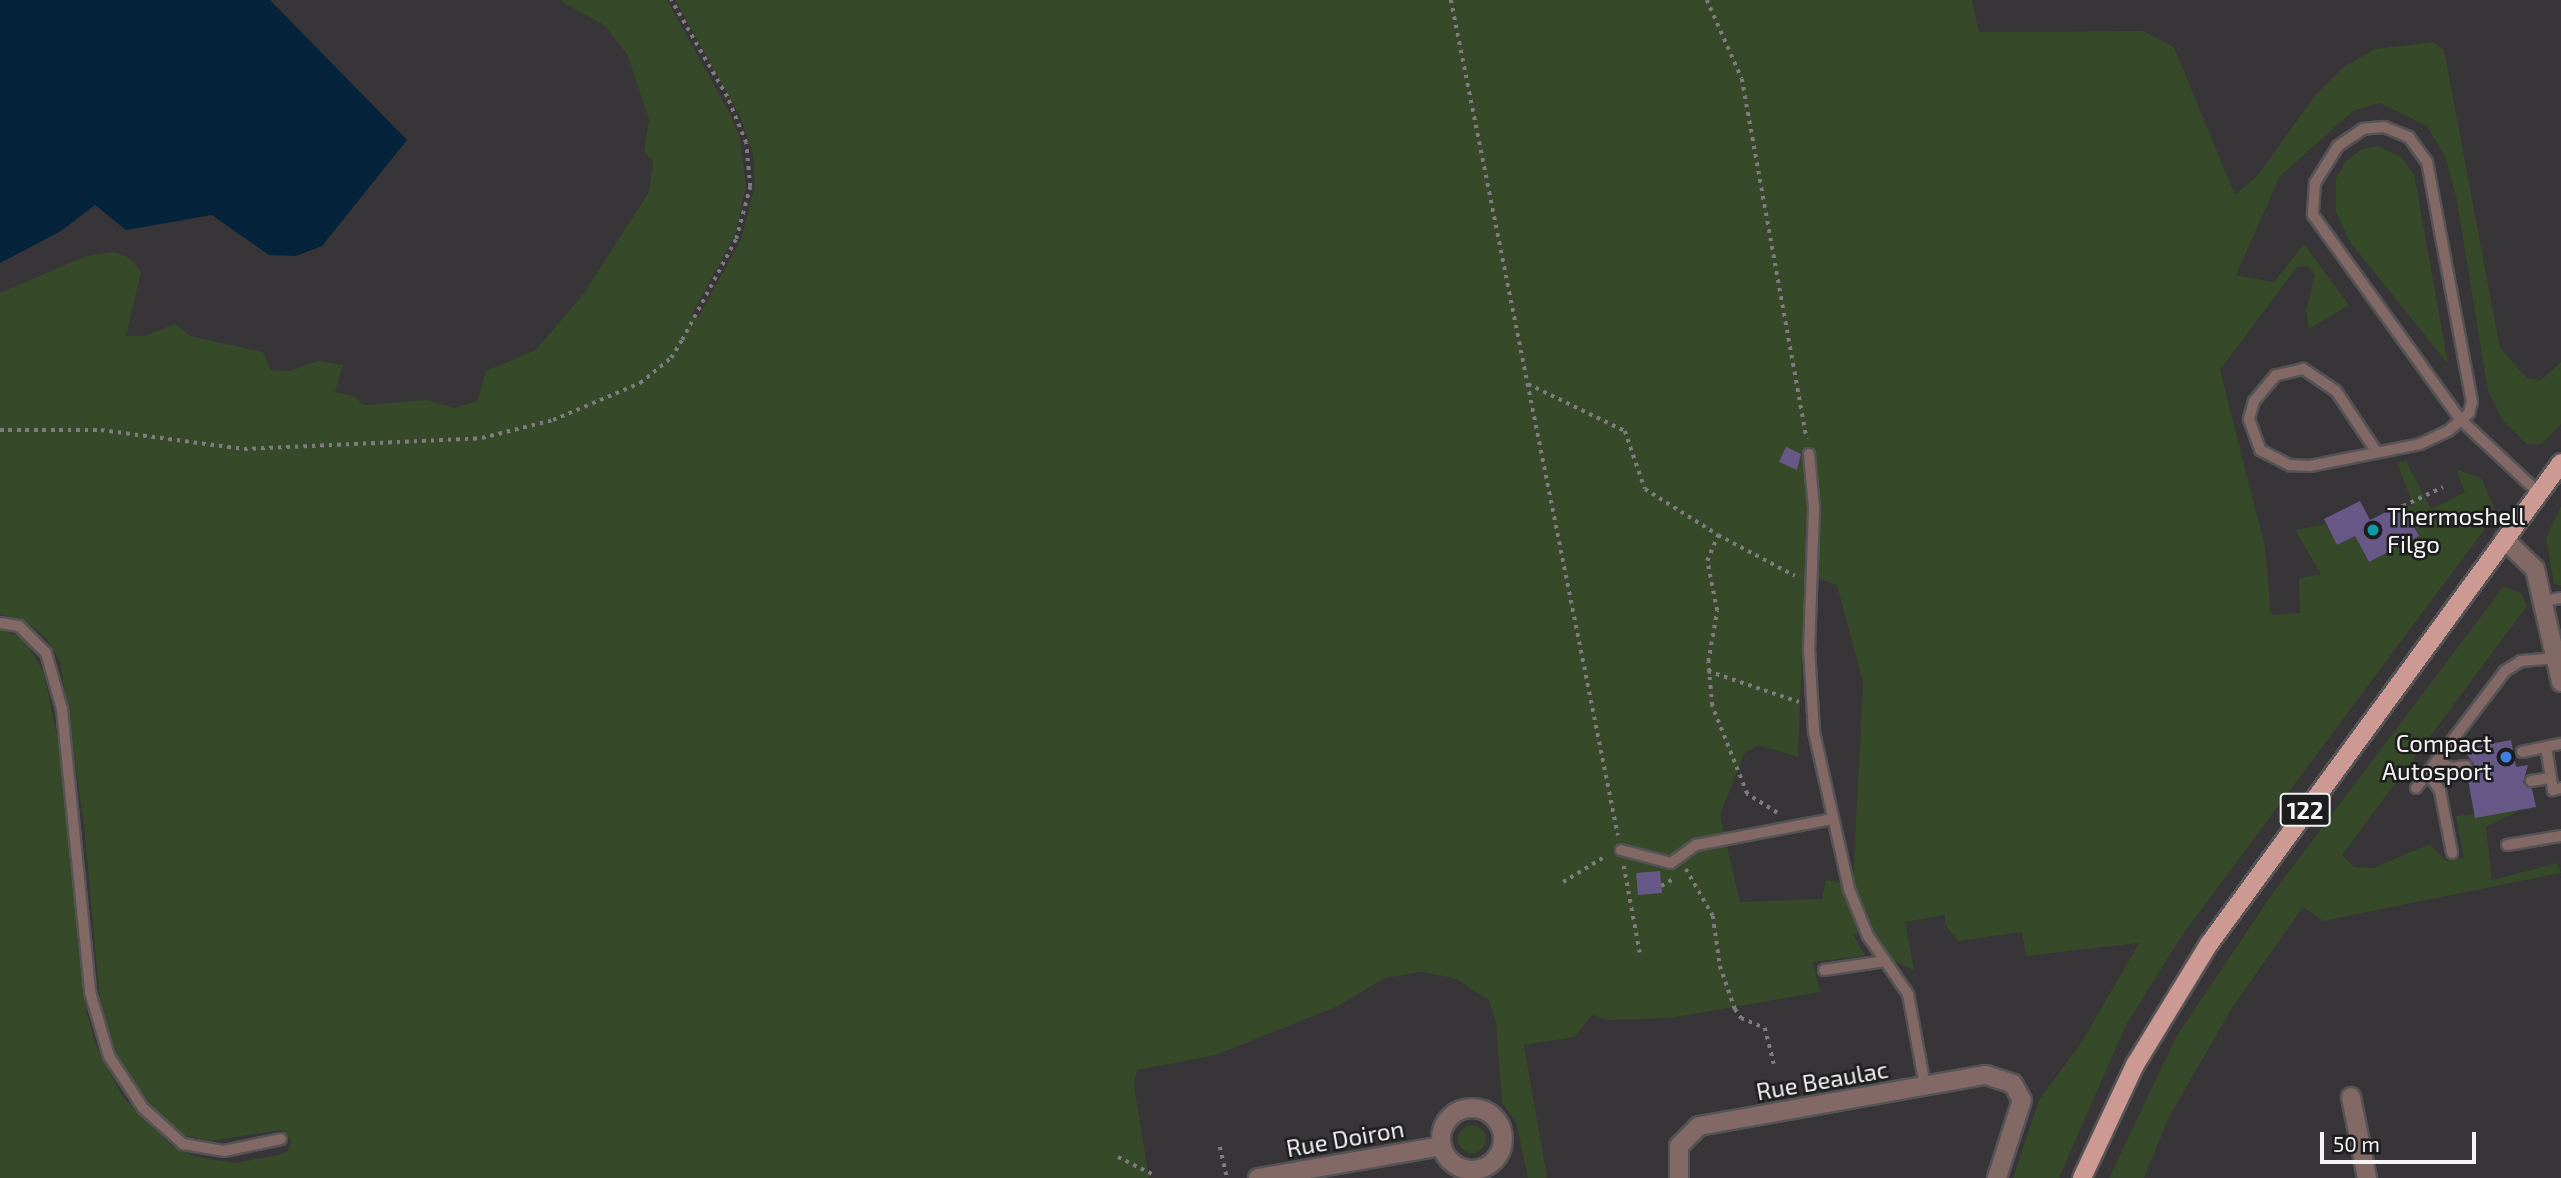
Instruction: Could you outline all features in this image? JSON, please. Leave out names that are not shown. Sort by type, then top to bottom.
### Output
[{"type":"main road","name":"122","points":[[2082,1178],[2129,1076],[2195,965],[2561,463]]},
{"type":"street","points":[[2504,539],[2535,569],[2553,599],[2556,657],[2561,682]]},
{"type":"street","name":"Rue Beaulac","points":[[1679,1178],[1679,1146],[1699,1126],[1986,1075],[2013,1084],[2021,1111],[1997,1178]]},
{"type":"street","points":[[2351,1097],[2367,1178]]},
{"type":"street","name":"Rue Doiron","points":[[1258,1178],[1441,1146]]},
{"type":"lane","points":[[2376,451],[2336,391],[2313,372],[2290,369],[2276,375],[2255,401],[2252,435],[2273,459],[2309,467],[2420,444],[2461,420],[2472,402],[2427,162],[2398,130],[2363,129],[2348,137],[2323,166],[2311,199],[2312,215],[2461,420],[2539,493]]},
{"type":"lane","points":[[1809,454],[1814,586],[1811,707],[1832,819],[1853,901],[1885,961],[1911,1001],[1926,1086]]},
{"type":"lane","points":[[0,623],[19,626],[46,653],[62,709],[90,992],[109,1056],[142,1108],[183,1144],[224,1151],[281,1139]]},
{"type":"lane","points":[[2416,788],[2505,671],[2521,661],[2556,657]]},
{"type":"lane","points":[[2522,751],[2561,744]]},
{"type":"lane","points":[[2546,747],[2553,790],[2561,789]]},
{"type":"lane","points":[[2437,760],[2451,768],[2466,766]]},
{"type":"lane","points":[[2428,773],[2440,791],[2452,853]]},
{"type":"lane","points":[[2531,782],[2551,778]]},
{"type":"lane","points":[[1621,850],[1661,862],[1678,860],[1696,845],[1832,819]]},
{"type":"lane","points":[[2507,845],[2561,836]]},
{"type":"lane","points":[[1824,970],[1885,961]]},
{"type":"path","points":[[0,430],[101,430],[244,449],[482,438],[553,420],[640,383],[671,358],[695,317],[736,239],[750,187],[746,143],[727,97],[671,0]]},
{"type":"path","points":[[1451,0],[1640,953]]},
{"type":"path","points":[[1707,0],[1742,79],[1809,454]]},
{"type":"path","points":[[1528,384],[1625,431],[1645,489],[1718,535],[1814,586]]},
{"type":"path","points":[[2403,506],[2443,486]]},
{"type":"path","points":[[1718,535],[1707,561],[1717,611],[1708,671],[1712,706],[1747,794],[1801,825]]},
{"type":"path","points":[[1708,671],[1811,707]]},
{"type":"path","points":[[1563,882],[1621,850]]},
{"type":"path","points":[[1678,860],[1707,901],[1735,1009],[1741,1018],[1765,1028],[1774,1064]]},
{"type":"path","points":[[1220,1147],[1227,1178]]},
{"type":"path","points":[[1118,1157],[1156,1176]]},
{"type":"green space","points":[[559,0],[667,0],[729,112],[740,138],[746,186],[735,235],[692,314],[698,318],[741,239],[755,185],[753,154],[740,116],[675,0],[1972,0],[1979,32],[2143,31],[2174,47],[2235,195],[2257,176],[2314,97],[2345,66],[2375,49],[2433,42],[2444,50],[2500,348],[2527,378],[2541,380],[2561,362],[2561,424],[2541,444],[2527,444],[2503,421],[2488,391],[2456,196],[2445,156],[2427,126],[2380,103],[2353,111],[2280,176],[2236,275],[2274,282],[2304,244],[2349,305],[2309,329],[2306,311],[2315,275],[2308,266],[2297,267],[2220,370],[2265,547],[2271,615],[2300,613],[2299,578],[2321,574],[2295,530],[2326,524],[2337,545],[2355,536],[2369,562],[2419,536],[2405,508],[2413,504],[2397,463],[2406,461],[2431,509],[2465,492],[2456,469],[2482,479],[2494,508],[2487,526],[2183,934],[2126,1025],[2059,1178],[2013,1178],[2039,1100],[2083,1040],[2139,943],[2026,956],[2022,932],[1958,941],[1945,925],[1945,915],[1905,922],[1914,970],[1894,961],[1867,923],[1854,936],[1865,956],[1813,962],[1820,992],[1670,1018],[1608,1020],[1592,1015],[1575,1037],[1524,1045],[1547,1178],[1528,1178],[1516,1122],[1502,1103],[1496,1023],[1489,1000],[1454,978],[1421,972],[1385,978],[1336,1007],[1216,1055],[1137,1070],[1134,1085],[1149,1178],[0,1178],[0,629],[24,638],[44,673],[68,789],[86,1011],[96,1045],[123,1097],[172,1146],[197,1157],[235,1163],[288,1151],[291,1140],[281,1130],[210,1141],[182,1135],[134,1088],[102,1024],[84,824],[60,661],[45,637],[26,622],[0,614],[0,293],[86,256],[115,252],[131,259],[141,272],[126,336],[144,336],[175,324],[190,336],[263,352],[271,370],[290,371],[318,361],[343,365],[335,392],[354,396],[364,405],[427,400],[454,408],[477,401],[486,371],[536,350],[584,293],[649,192],[653,161],[644,152],[649,120],[627,54],[604,25]],"holes":[[[1805,575],[1837,585],[1863,683],[1853,885],[1826,880],[1822,899],[1740,902],[1720,815],[1744,754],[1758,745],[1798,757]]]},
{"type":"green space","points":[[2379,146],[2401,157],[2414,174],[2448,364],[2350,242],[2336,212],[2336,178],[2346,161],[2362,149]]},
{"type":"green space","points":[[2561,506],[2561,586],[2554,584],[2546,538]]},
{"type":"green space","points":[[2503,587],[2521,593],[2527,606],[2342,855],[2354,867],[2373,868],[2430,844],[2446,861],[2464,857],[2456,816],[2522,809],[2486,827],[2492,880],[2557,863],[2561,873],[2323,921],[2303,907],[2232,1008],[2169,1117],[2144,1178],[2109,1178],[2176,1037],[2272,894]]},
{"type":"green space","points":[[1472,1125],[1482,1129],[1486,1139],[1482,1149],[1472,1153],[1462,1149],[1458,1139],[1462,1129]]},
{"type":"water","points":[[0,0],[270,0],[407,140],[322,246],[296,256],[269,255],[212,215],[126,230],[95,205],[61,231],[0,263]]},
{"type":"building","points":[[1786,447],[1801,454],[1797,470],[1779,462]]},
{"type":"building","name":"Thermoshell Filgo","points":[[2360,501],[2370,520],[2402,504],[2419,536],[2369,562],[2355,536],[2337,545],[2324,519]]},
{"type":"building","points":[[2511,740],[2516,767],[2528,765],[2523,783],[2532,789],[2536,807],[2475,818],[2467,774],[2474,764],[2463,749]]},
{"type":"building","points":[[1660,871],[1662,893],[1638,895],[1636,873]]},
{"type":"place","name":"Thermoshell Filgo","points":[[2373,530]]},
{"type":"place","name":"Compact Autosport","points":[[2506,757]]}]
